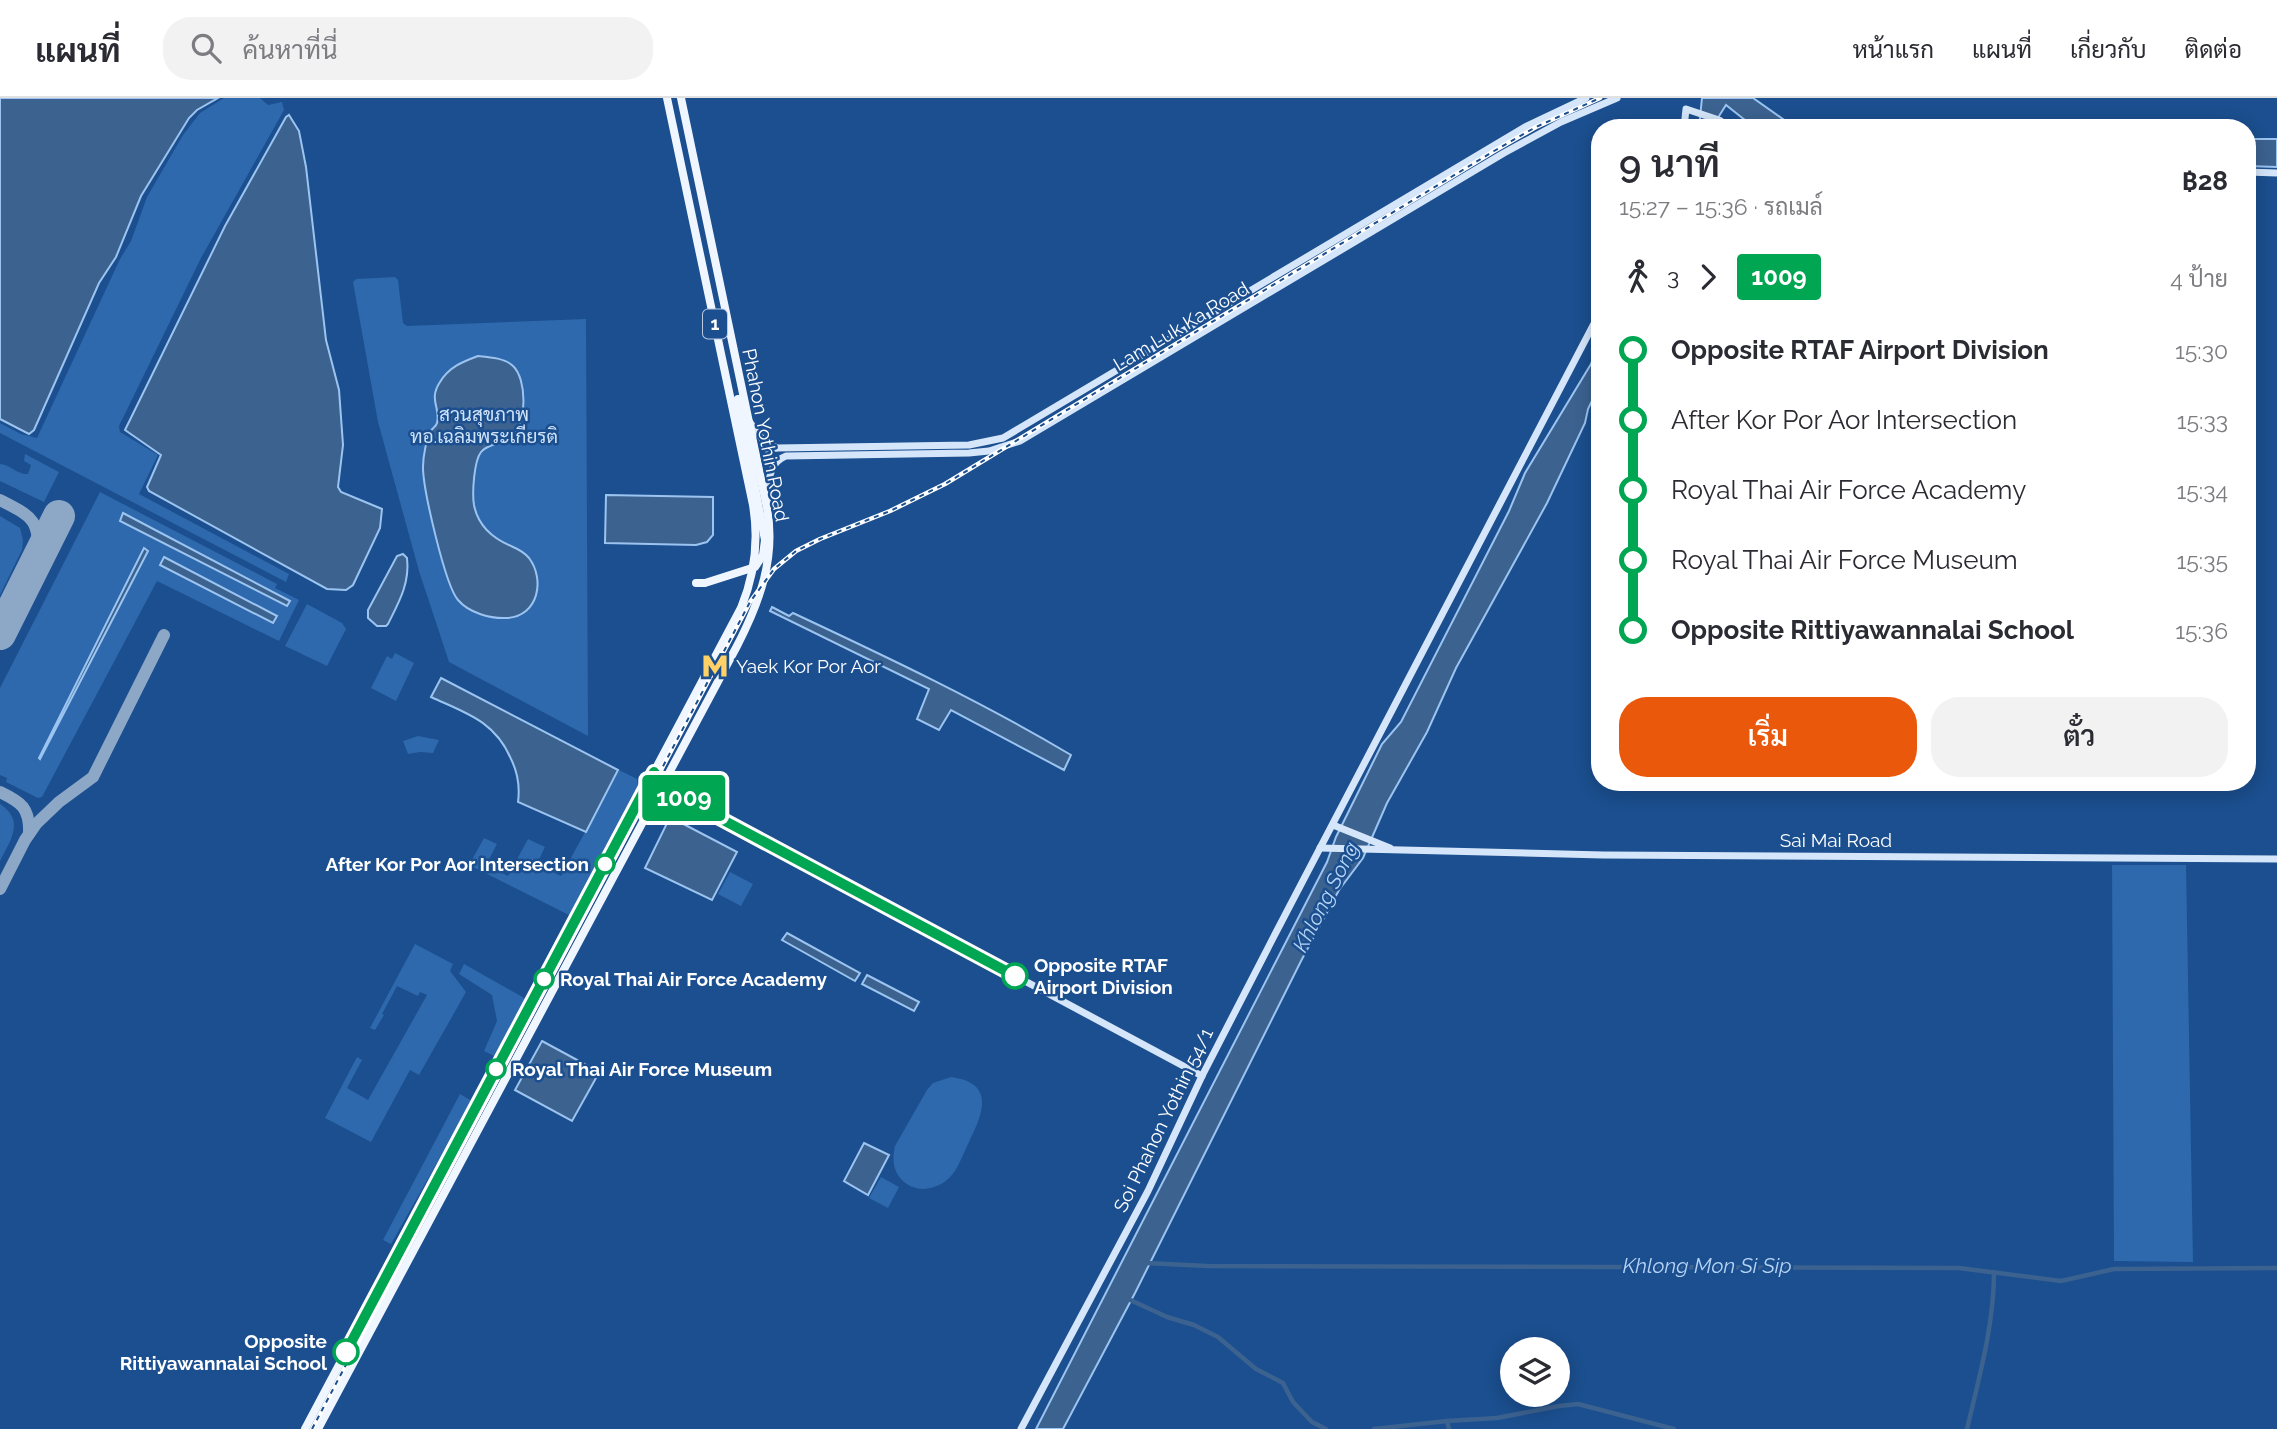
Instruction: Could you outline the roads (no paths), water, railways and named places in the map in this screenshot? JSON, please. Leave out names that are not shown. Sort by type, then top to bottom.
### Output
[{"type":"main road","name":"Phahon Yothin Road","points":[[305,1429],[741,608],[750,586],[756,528],[753,505],[667,98]]},
{"type":"main road","name":"Phahon Yothin Road","points":[[318,1429],[755,608],[769,557],[770,527],[767,508],[681,98]]},
{"type":"main road","name":"Lam Luk Ka Road","points":[[777,461],[786,456],[969,453],[1006,447],[1026,438],[1504,153],[1582,112],[1617,98]]},
{"type":"main road","name":"Lam Luk Ka Road","points":[[777,448],[970,445],[998,440],[1015,433],[1525,127],[1582,99]]},
{"type":"main road","points":[[1685,119],[1686,109],[1716,119]]},
{"type":"main road","points":[[2256,172],[2277,173]]},
{"type":"main road","points":[[708,289],[721,288]]},
{"type":"main road","points":[[1208,315],[1214,324]]},
{"type":"main road","name":"Soi Phahon Yothin 54/1","points":[[1021,1429],[1148,1191],[1202,1076],[1325,849],[1591,330]]},
{"type":"main road","points":[[695,583],[705,583],[748,570],[760,562],[763,555],[763,519],[733,373],[733,349]]},
{"type":"main road","points":[[749,421],[763,440],[777,448]]},
{"type":"main road","points":[[767,508],[771,470],[777,461],[768,455],[770,449],[777,448]]},
{"type":"main road","points":[[654,772],[672,792],[1202,1076]]},
{"type":"main road","points":[[649,781],[662,784]]},
{"type":"main road","name":"Sai Mai Road","points":[[1336,826],[1394,849]]},
{"type":"main road","name":"Sai Mai Road","points":[[1325,849],[1603,855],[2277,859]]},
{"type":"main road","points":[[534,998],[546,1004]]},
{"type":"main road","points":[[330,1382],[340,1388]]},
{"type":"water","points":[[0,98],[218,98],[189,118],[141,196],[116,257],[99,283],[34,430],[29,434],[0,419]]},
{"type":"water","points":[[1702,98],[1753,98],[1783,119],[1744,119],[1726,105],[1718,119],[1700,119]]},
{"type":"water","points":[[289,115],[299,131],[306,167],[326,340],[339,390],[343,445],[338,487],[341,492],[382,509],[380,528],[353,585],[346,590],[327,589],[149,491],[147,487],[161,455],[125,430],[225,226]]},
{"type":"water","points":[[2256,139],[2277,139],[2277,167],[2256,166]]},
{"type":"water","points":[[478,356],[497,358],[510,363],[518,372],[523,390],[523,412],[518,430],[509,439],[481,452],[473,485],[474,505],[482,525],[498,539],[527,556],[537,576],[538,586],[532,604],[518,616],[507,618],[481,614],[458,600],[441,557],[424,478],[425,449],[438,418],[435,399],[437,388],[452,369]]},
{"type":"water","name":"Khlong Song","points":[[1591,364],[1591,403],[1585,423],[1547,503],[1456,668],[1427,732],[1387,803],[1363,858],[1339,890],[1301,961],[1135,1293],[1063,1429],[1036,1429],[1327,862],[1336,837],[1382,744],[1401,722],[1509,511],[1525,473]]},
{"type":"water","points":[[606,495],[713,497],[713,535],[707,542],[696,545],[605,543]]},
{"type":"water","points":[[123,513],[290,601],[287,606],[120,521]]},
{"type":"water","points":[[144,548],[148,551],[40,759],[39,758]]},
{"type":"water","points":[[403,554],[407,558],[407,576],[403,592],[388,624],[377,626],[368,618],[368,610],[397,556]]},
{"type":"water","points":[[164,557],[277,616],[273,623],[160,565]]},
{"type":"water","points":[[772,607],[789,616],[793,613],[899,663],[1037,735],[1071,755],[1064,770],[951,710],[939,730],[917,719],[929,689],[770,611]]},
{"type":"water","points":[[441,678],[618,770],[586,832],[518,802],[519,785],[515,770],[497,736],[478,720],[431,697]]},
{"type":"water","points":[[670,817],[737,852],[712,900],[645,868]]},
{"type":"water","points":[[787,933],[860,973],[855,981],[782,940]]},
{"type":"water","points":[[867,975],[919,1002],[914,1011],[862,984]]},
{"type":"water","points":[[542,1041],[592,1068],[589,1075],[596,1078],[572,1121],[515,1090]]},
{"type":"water","points":[[864,1143],[889,1155],[868,1195],[844,1181]]},
{"type":"waterway","name":"Khlong Mon Si Sip","points":[[1146,1263],[1207,1266],[1959,1268],[2061,1281],[2114,1269],[2277,1268]]},
{"type":"waterway","points":[[1967,1429],[1989,1332],[1994,1272]]},
{"type":"waterway","points":[[1126,1298],[1218,1337],[1256,1369],[1283,1383],[1293,1402],[1312,1422],[1326,1429]]},
{"type":"waterway","points":[[1447,1421],[1497,1418],[1578,1404],[1674,1429]]},
{"type":"waterway","points":[[1374,1429],[1447,1421],[1449,1429]]},
{"type":"railway","points":[[312,1429],[750,602],[774,569],[796,551],[820,539],[890,511],[945,484],[1494,151],[1536,127],[1600,98]]},
{"type":"place","name":"Yaek Kor Por Aor","points":[[715,666]]},
{"type":"place","name":"After Kor Por Aor Intersection","points":[[605,864]]},
{"type":"place","name":"Opposite RTAF Airport Division","points":[[1015,976]]},
{"type":"place","name":"Royal Thai Air Force Academy","points":[[544,979]]},
{"type":"place","name":"Royal Thai Air Force Museum","points":[[496,1069]]},
{"type":"place","name":"Opposite Rittiyawannalai School","points":[[346,1352]]},
{"type":"park label","name":"สวนสุขภาพ ทอ.เฉลิมพระเกียรติ","points":[[484,425]]}]
